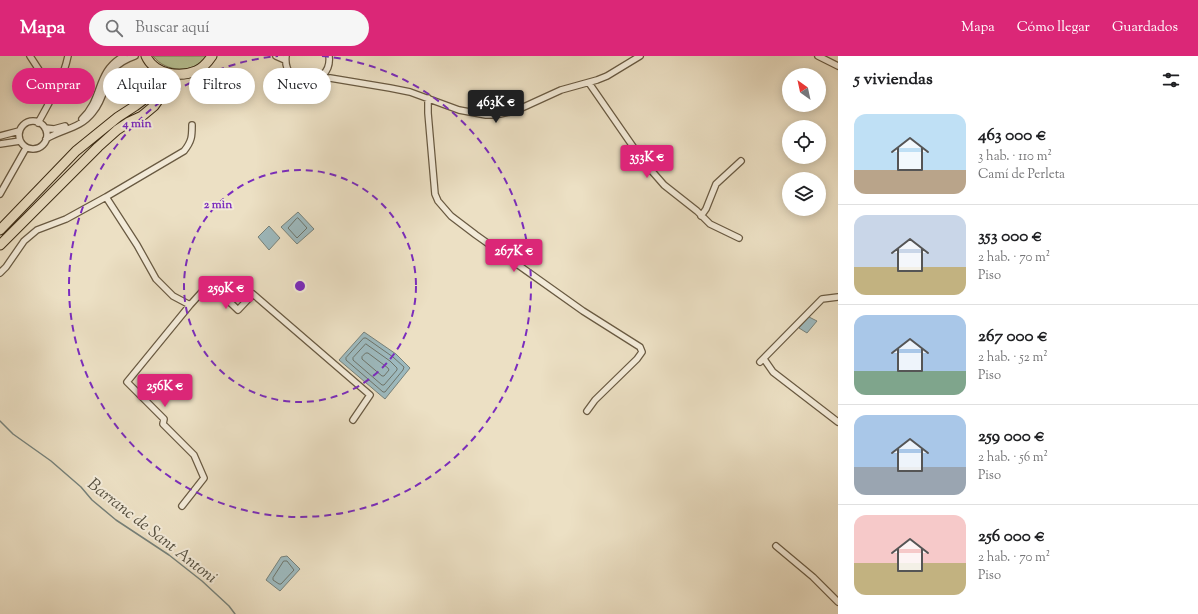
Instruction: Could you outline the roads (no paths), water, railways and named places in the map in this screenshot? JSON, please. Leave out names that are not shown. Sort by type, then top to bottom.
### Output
[{"type":"highway","points":[[181,74],[186,74],[197,70],[207,64],[212,56]]},
{"type":"highway","points":[[0,230],[76,151],[118,117],[143,100],[156,80],[155,67],[145,57]]},
{"type":"highway","points":[[0,245],[98,147],[117,130],[142,116],[155,104]]},
{"type":"street","points":[[30,56],[38,68]]},
{"type":"street","points":[[65,68],[68,56]]},
{"type":"street","points":[[124,56],[117,60],[108,69],[92,107],[74,124],[54,129],[45,128],[33,121],[23,125],[19,131],[19,137],[20,141],[26,148],[38,148],[46,139],[55,133],[74,128],[87,119],[98,104],[110,73],[121,62],[135,56]]},
{"type":"street","points":[[276,56],[286,58],[288,68]]},
{"type":"street","points":[[329,56],[328,67],[340,80]]},
{"type":"street","points":[[331,78],[410,92],[459,110],[486,115],[495,115],[514,111],[551,93],[589,83],[607,76],[640,56]]},
{"type":"street","points":[[818,56],[838,66]]},
{"type":"street","points":[[589,83],[643,161],[664,185],[697,211],[710,224],[739,238]]},
{"type":"street","points":[[428,98],[435,194],[438,201],[451,216],[476,235],[583,311],[640,347],[642,352],[637,359],[595,400],[587,411]]},
{"type":"street","points":[[38,123],[48,104]]},
{"type":"street","points":[[0,273],[24,241],[31,235],[45,227],[66,219],[184,151],[192,138],[192,124]]},
{"type":"street","points":[[45,128],[46,139]]},
{"type":"street","points":[[0,136],[19,131]]},
{"type":"street","points":[[0,144],[20,141]]},
{"type":"street","points":[[0,194],[26,148]]},
{"type":"street","points":[[701,216],[706,210],[716,184],[741,161]]},
{"type":"street","points":[[106,197],[137,245],[156,279],[174,296],[190,305]]},
{"type":"street","points":[[182,506],[204,478],[194,455],[163,424],[164,419],[127,382],[210,283],[238,310],[253,294],[370,395],[353,420]]},
{"type":"street","points":[[838,297],[822,299],[762,360],[773,372],[838,422]]},
{"type":"street","points":[[776,546],[813,576],[838,602]]},
{"type":"water","points":[[298,212],[314,229],[297,244],[281,227]]},
{"type":"water","points":[[269,226],[280,238],[269,250],[258,237]]},
{"type":"water","points":[[809,317],[817,321],[807,333],[799,328]]},
{"type":"water","points":[[364,332],[396,354],[410,368],[385,399],[339,360]]},
{"type":"water","points":[[287,556],[300,569],[280,591],[266,580],[281,557]]},
{"type":"waterway","name":"Barranc de Sant Antoni","points":[[0,421],[13,434],[51,461],[81,487],[92,500],[116,520],[169,555],[202,581],[229,606],[235,614]]}]
